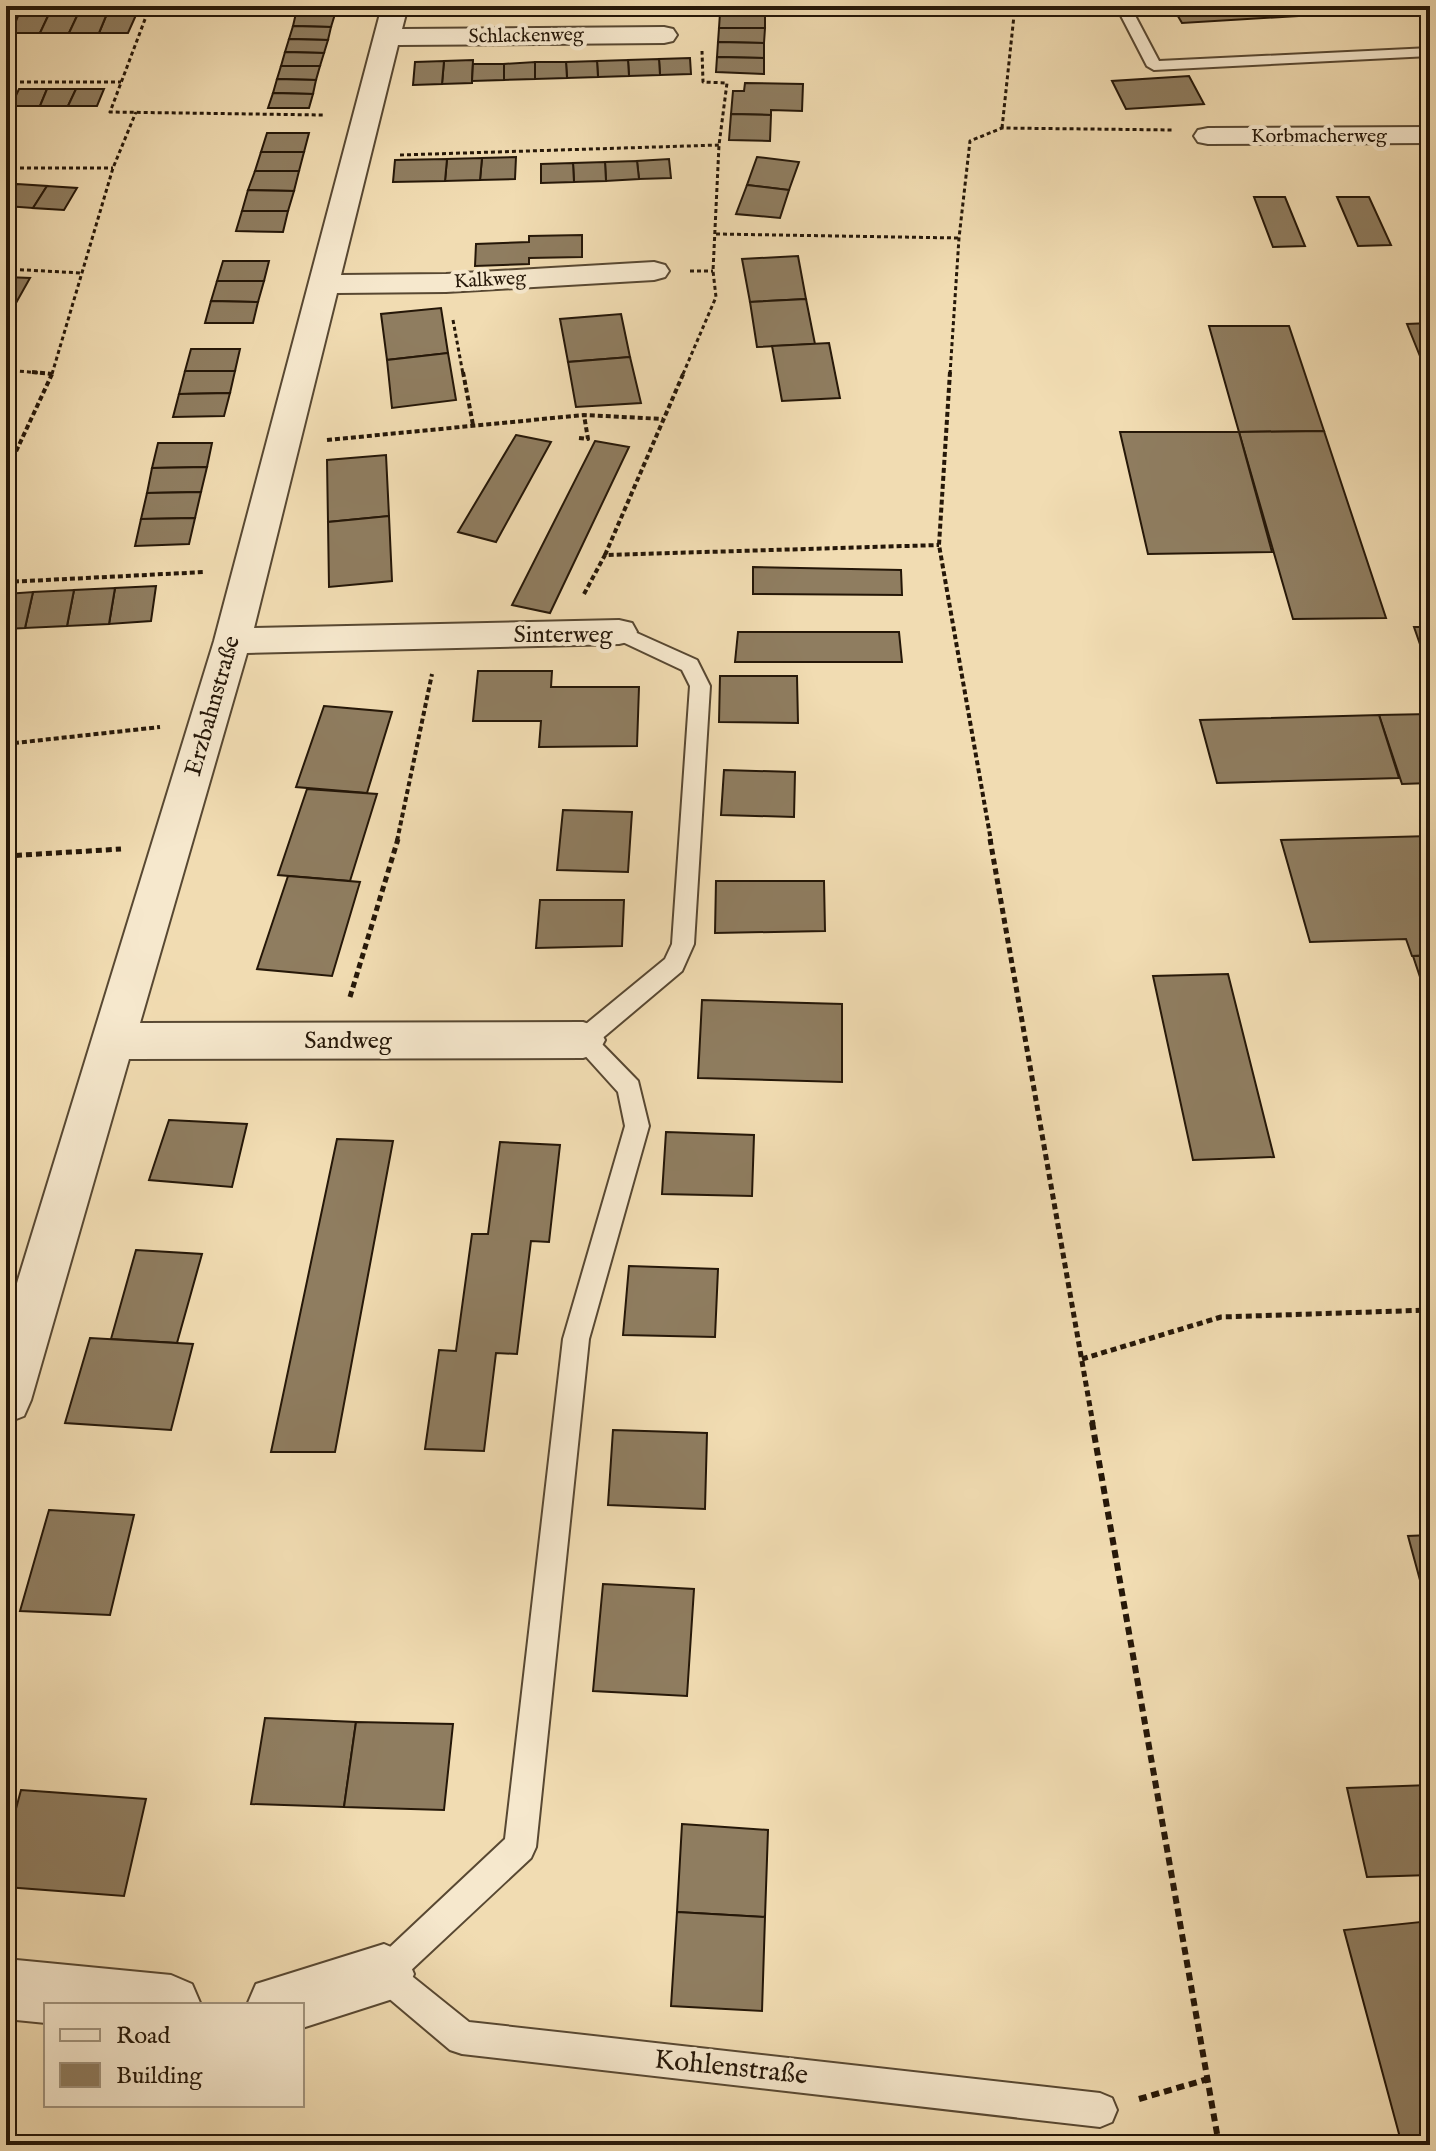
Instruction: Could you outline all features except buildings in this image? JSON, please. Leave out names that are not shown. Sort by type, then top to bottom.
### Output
[{"type":"street","name":"Schlackenweg","points":[[391,22],[664,35]]},
{"type":"street","name":"Erzbahnstraße","points":[[6,1400],[232,641],[391,22]]},
{"type":"street","name":"Korbmacherweg","points":[[1208,136],[1430,135]]},
{"type":"street","name":"Kalkweg","points":[[325,284],[446,283],[654,271]]},
{"type":"street","name":"Sinterweg","points":[[232,641],[619,632]]},
{"type":"street","name":"Sandweg","points":[[114,1041],[583,1040]]},
{"type":"street","points":[[284,2003],[384,1974]]},
{"type":"street","points":[[6,1989],[150,2003]]},
{"type":"lane","points":[[1123,6],[1154,66],[1430,52]]},
{"type":"lane","name":"Sinterweg","points":[[583,1040],[674,965],[683,944],[700,686],[690,665],[619,632]]},
{"type":"lane","points":[[384,1974],[520,1847],[576,1339],[637,1126],[629,1088],[583,1040]]},
{"type":"lane","name":"Kohlenstraße","points":[[384,1974],[462,2038],[1100,2110]]},
{"type":"path","points":[[1002,128],[1015,6]]},
{"type":"path","points":[[6,10],[149,8],[110,112],[367,116]]},
{"type":"path","points":[[564,634],[605,555],[716,297],[713,271],[719,145],[727,83],[703,82],[702,34],[664,35]]},
{"type":"path","points":[[6,82],[121,82]]},
{"type":"path","points":[[6,473],[52,374],[113,168],[136,112]]},
{"type":"path","points":[[1208,136],[1172,130],[1002,128],[970,141],[959,238],[939,545],[1219,2145]]},
{"type":"path","points":[[357,156],[719,145]]},
{"type":"path","points":[[6,168],[113,168]]},
{"type":"path","points":[[716,234],[959,238]]},
{"type":"path","points":[[6,269],[82,273]]},
{"type":"path","points":[[446,283],[473,425]]},
{"type":"path","points":[[6,370],[52,374]]},
{"type":"path","points":[[283,445],[584,415],[663,419]]},
{"type":"path","points":[[579,438],[588,439],[584,415]]},
{"type":"path","points":[[605,555],[939,545]]},
{"type":"path","points":[[6,582],[250,570]]},
{"type":"path","points":[[337,1040],[402,825],[438,636]]},
{"type":"path","points":[[6,744],[208,722]]},
{"type":"path","points":[[6,856],[172,845]]},
{"type":"path","points":[[1082,1359],[1221,1317],[1430,1310]]},
{"type":"path","points":[[1100,2110],[1208,2079]]}]
